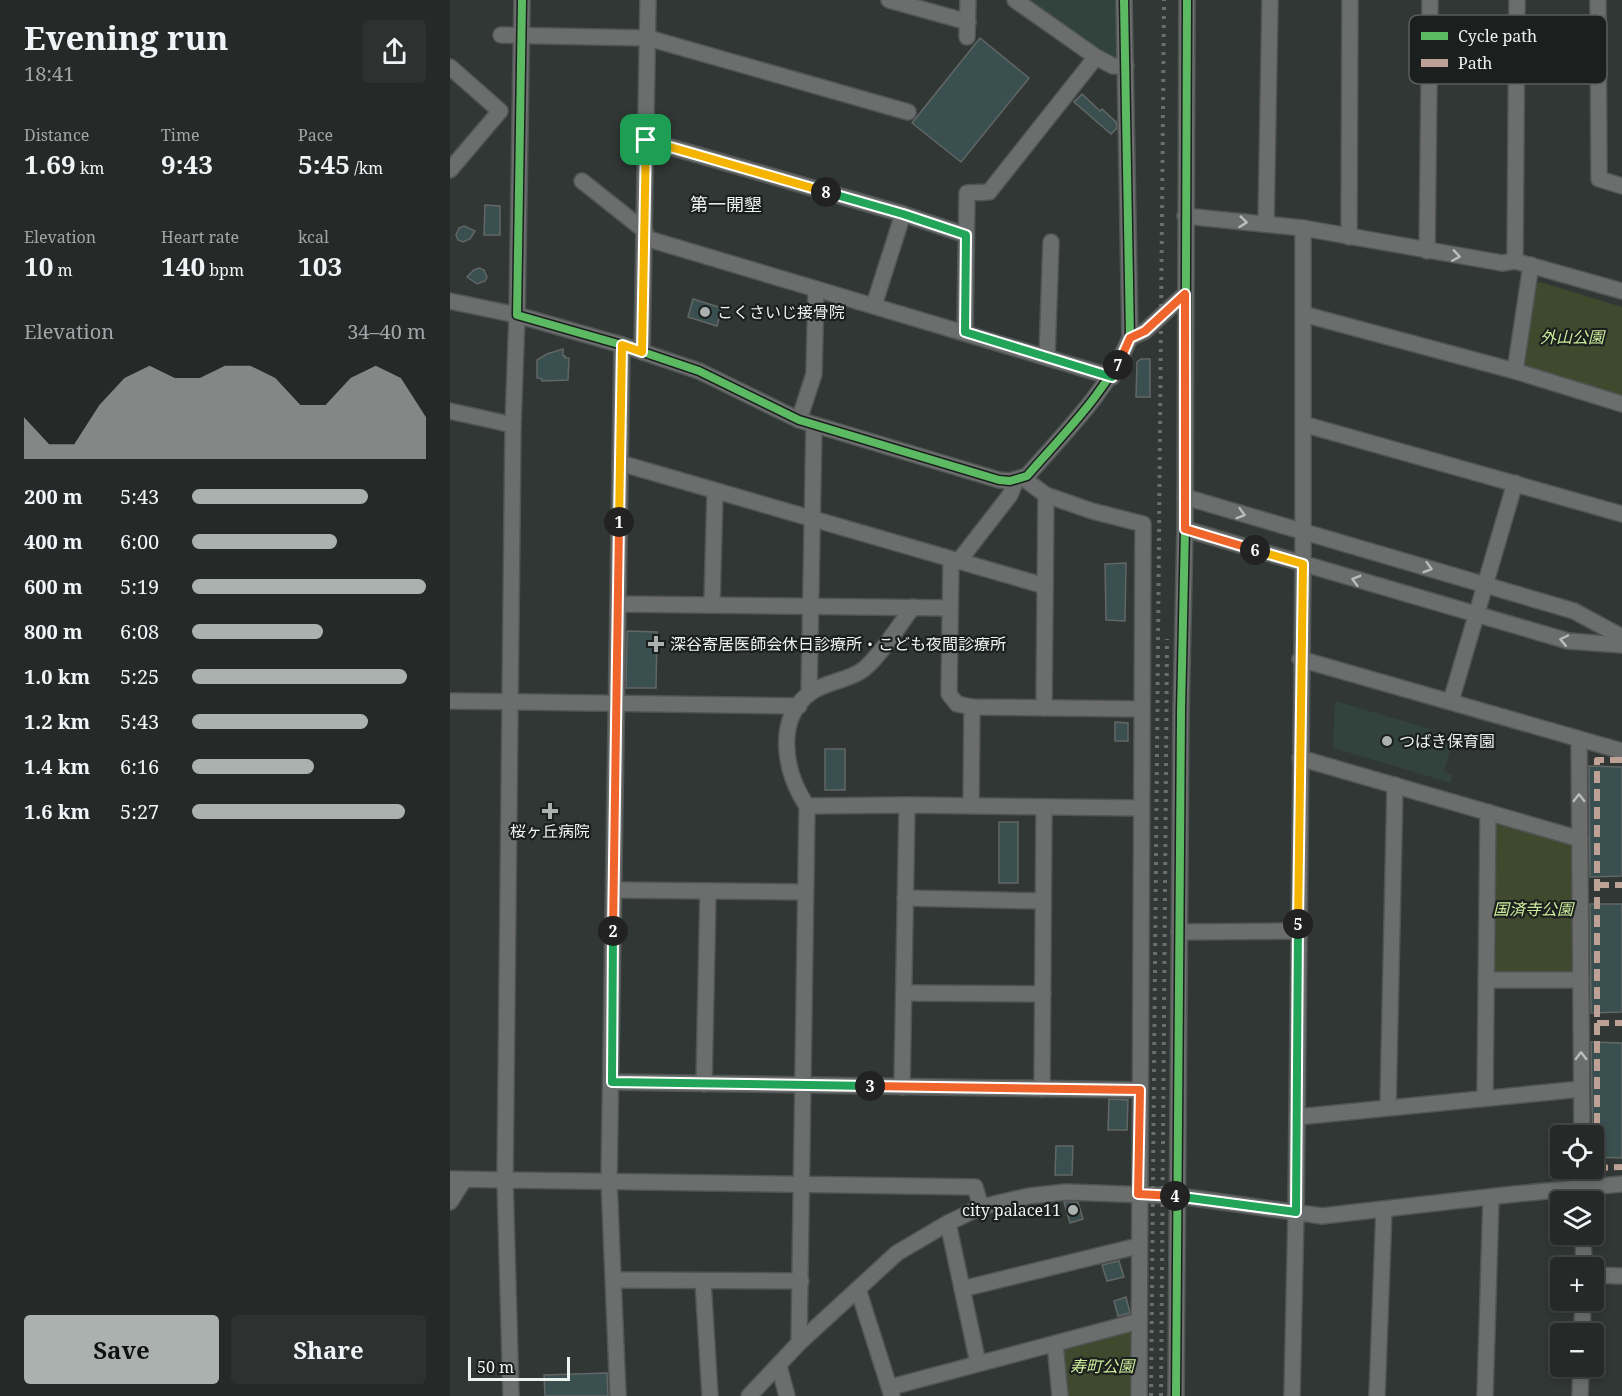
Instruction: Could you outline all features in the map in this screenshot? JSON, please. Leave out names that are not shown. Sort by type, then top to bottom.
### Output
[{"type":"street","points":[[510,1396],[505,1180],[513,425],[522,0]]},
{"type":"street","points":[[642,352],[648,0]]},
{"type":"street","points":[[890,0],[967,29],[968,0]]},
{"type":"street","points":[[1015,0],[1096,57],[1113,66],[1126,66]]},
{"type":"street","points":[[450,301],[517,315],[622,345],[699,371],[799,420],[814,425],[999,480],[1019,479],[1027,476],[1112,377],[1130,338],[1124,0]]},
{"type":"street","points":[[1176,1396],[1179,932],[1185,529],[1187,0]]},
{"type":"street","points":[[1266,224],[1269,0]]},
{"type":"street","points":[[1348,237],[1350,0]]},
{"type":"street","points":[[1430,0],[1430,15]]},
{"type":"street","points":[[1516,0],[1516,15]]},
{"type":"street","points":[[1598,0],[1598,15]]},
{"type":"street","points":[[501,35],[648,38],[908,112]]},
{"type":"street","points":[[965,332],[967,193],[989,192],[1096,57]]},
{"type":"street","points":[[450,66],[500,111],[450,170]]},
{"type":"street","points":[[1427,251],[1429,84]]},
{"type":"street","points":[[1515,261],[1516,84]]},
{"type":"street","points":[[1598,84],[1599,180],[1622,186]]},
{"type":"street","points":[[646,140],[903,214],[966,235]]},
{"type":"street","points":[[582,181],[645,234],[816,289],[1112,377]]},
{"type":"street","points":[[874,305],[903,214]]},
{"type":"street","points":[[1185,216],[1303,228],[1502,264],[1515,261],[1622,291]]},
{"type":"street","points":[[1292,1396],[1303,564],[1303,228]]},
{"type":"street","points":[[1047,356],[1051,243]]},
{"type":"street","points":[[1515,371],[1531,265]]},
{"type":"street","points":[[799,420],[814,374],[816,289]]},
{"type":"street","points":[[1130,338],[1145,331],[1185,294]]},
{"type":"street","points":[[1303,314],[1515,371],[1622,404]]},
{"type":"street","points":[[618,1396],[609,1181],[622,345]]},
{"type":"street","points":[[450,411],[513,425]]},
{"type":"street","points":[[1303,424],[1622,514]]},
{"type":"street","points":[[804,700],[811,606],[814,425]]},
{"type":"street","points":[[620,463],[1045,586]]},
{"type":"street","points":[[1019,479],[1046,495],[1092,511],[1143,524],[1138,1194],[1139,1396]]},
{"type":"street","points":[[1019,479],[1010,495],[954,561],[950,608],[949,694],[957,704],[972,707],[1142,709]]},
{"type":"street","points":[[1451,701],[1515,483]]},
{"type":"street","points":[[712,604],[715,492]]},
{"type":"street","points":[[1044,708],[1046,495]]},
{"type":"street","points":[[1185,497],[1574,611],[1622,637]]},
{"type":"street","points":[[1185,529],[1568,641],[1622,645]]},
{"type":"street","points":[[618,604],[950,608]]},
{"type":"street","points":[[799,1343],[807,806],[790,774],[787,751],[788,732],[792,718],[804,700],[824,685],[863,670],[913,608]]},
{"type":"street","points":[[1300,658],[1622,751]]},
{"type":"street","points":[[450,701],[616,703],[804,700]]},
{"type":"street","points":[[971,806],[972,707]]},
{"type":"street","points":[[1579,739],[1582,1125]]},
{"type":"street","points":[[1300,758],[1580,838]]},
{"type":"street","points":[[1388,1107],[1395,785]]},
{"type":"street","points":[[902,1086],[907,805]]},
{"type":"street","points":[[807,806],[1142,808]]},
{"type":"street","points":[[1042,1089],[1044,807]]},
{"type":"street","points":[[1485,1097],[1488,812]]},
{"type":"street","points":[[614,890],[805,892]]},
{"type":"street","points":[[704,1084],[708,891]]},
{"type":"street","points":[[905,898],[1042,901]]},
{"type":"street","points":[[1179,932],[1298,931]]},
{"type":"street","points":[[1486,980],[1581,980]]},
{"type":"street","points":[[904,993],[1042,994]]},
{"type":"street","points":[[612,1082],[1140,1090]]},
{"type":"street","points":[[1297,1117],[1581,1089]]},
{"type":"street","points":[[450,1202],[457,1179],[975,1187],[981,1207]]},
{"type":"street","points":[[1597,1191],[1622,1184]]},
{"type":"street","points":[[749,1396],[799,1343],[897,1253],[948,1223],[981,1207],[1029,1196],[1066,1192],[1179,1196],[1322,1216],[1491,1197],[1550,1196]]},
{"type":"street","points":[[1485,1396],[1491,1197]]},
{"type":"street","points":[[1377,1396],[1384,1209]]},
{"type":"street","points":[[948,1223],[978,1363]]},
{"type":"street","points":[[963,1289],[1138,1246]]},
{"type":"street","points":[[1604,1275],[1622,1275]]},
{"type":"street","points":[[614,1280],[801,1281]]},
{"type":"street","points":[[704,1281],[710,1396]]},
{"type":"street","points":[[858,1289],[891,1392],[978,1363],[1139,1321]]},
{"type":"street","points":[[1055,1344],[1060,1396]]},
{"type":"street","points":[[779,1366],[787,1396]]},
{"type":"street","points":[[1580,1396],[1581,1377]]},
{"type":"shaded area","points":[[1015,0],[1124,0],[1126,66],[1113,66]]},
{"type":"shaded area","name":"つばき保育園","points":[[1335,701],[1431,729],[1428,737],[1452,744],[1444,771],[1452,775],[1451,783],[1333,748]]},
{"type":"green space","name":"外山公園","points":[[1540,282],[1622,307],[1622,398],[1523,367],[1534,285]]},
{"type":"green space","name":"国済寺公園","points":[[1488,812],[1580,839],[1581,980],[1486,980]]},
{"type":"green space","name":"寿町公園","points":[[1135,1325],[1136,1396],[1064,1396],[1059,1346]]},
{"type":"building","points":[[980,38],[1029,78],[961,162],[912,123]]},
{"type":"building","points":[[1082,94],[1116,122],[1117,128],[1111,134],[1074,102]]},
{"type":"building","points":[[485,205],[500,206],[500,235],[484,235]]},
{"type":"building","points":[[464,226],[475,231],[470,239],[463,242],[458,240],[456,235],[459,228]]},
{"type":"building","points":[[479,268],[484,270],[487,277],[485,281],[477,284],[467,277]]},
{"type":"building","name":"こくさいじ接骨院","points":[[693,299],[722,308],[717,326],[688,317]]},
{"type":"building","points":[[563,349],[563,356],[569,358],[568,380],[542,381],[537,378],[537,360]]},
{"type":"building","points":[[1141,359],[1150,359],[1150,397],[1136,397],[1137,362]]},
{"type":"building","points":[[1126,563],[1125,621],[1106,620],[1105,564]]},
{"type":"building","points":[[627,631],[657,632],[656,688],[626,688]]},
{"type":"building","points":[[1115,722],[1128,723],[1128,741],[1115,741]]},
{"type":"building","points":[[825,749],[845,749],[845,790],[825,790]]},
{"type":"building","points":[[1589,766],[1622,767],[1622,876],[1590,877]]},
{"type":"building","points":[[999,822],[1018,822],[1018,883],[999,883]]},
{"type":"building","points":[[1590,904],[1622,904],[1622,1012],[1591,1013]]},
{"type":"building","points":[[1591,1042],[1622,1043],[1622,1158],[1604,1157],[1604,1125],[1592,1125]]},
{"type":"building","points":[[1109,1099],[1128,1100],[1127,1130],[1108,1130]]},
{"type":"building","points":[[1056,1146],[1073,1146],[1072,1175],[1055,1175]]},
{"type":"building","name":"city palace11","points":[[1064,1202],[1078,1202],[1083,1219],[1070,1223]]},
{"type":"building","points":[[1119,1261],[1124,1277],[1107,1281],[1102,1265]]},
{"type":"building","points":[[1126,1297],[1130,1313],[1118,1316],[1114,1301]]},
{"type":"building","points":[[607,1373],[608,1396],[545,1396],[544,1375]]},
{"type":"railway","points":[[1151,1396],[1164,0]]},
{"type":"railway","points":[[1161,1396],[1167,639]]},
{"type":"marked path","points":[[1622,760],[1597,760],[1597,1168],[1622,1167]]},
{"type":"marked path","points":[[1597,885],[1622,885]]},
{"type":"marked path","points":[[1597,1023],[1622,1023]]},
{"type":"cycle path","points":[[522,0],[517,315],[622,345],[699,371],[799,420],[999,480],[1010,481],[1027,476],[1084,411],[1110,376],[1130,338],[1124,0]]},
{"type":"cycle path","points":[[1176,1396],[1181,711],[1185,529],[1187,0]]},
{"type":"place","name":"こくさいじ接骨院","points":[[705,312]]},
{"type":"place","name":"深谷寄居医師会休日診療所・こども夜間診療所","points":[[656,644]]},
{"type":"place","name":"つばき保育園","points":[[1387,741]]},
{"type":"place","name":"桜ヶ丘病院","points":[[550,811]]},
{"type":"place","name":"city palace11","points":[[1073,1210]]},
{"type":"district","name":"第一開墾","points":[[726,205]]},
{"type":"route","points":[[646,140],[903,214],[966,235],[965,332],[1112,377],[1130,338],[1145,331],[1185,294],[1185,529],[1303,564],[1300,658],[1296,1212],[1179,1196],[1138,1194],[1140,1090],[612,1082],[622,345],[642,352],[646,140]]}]
